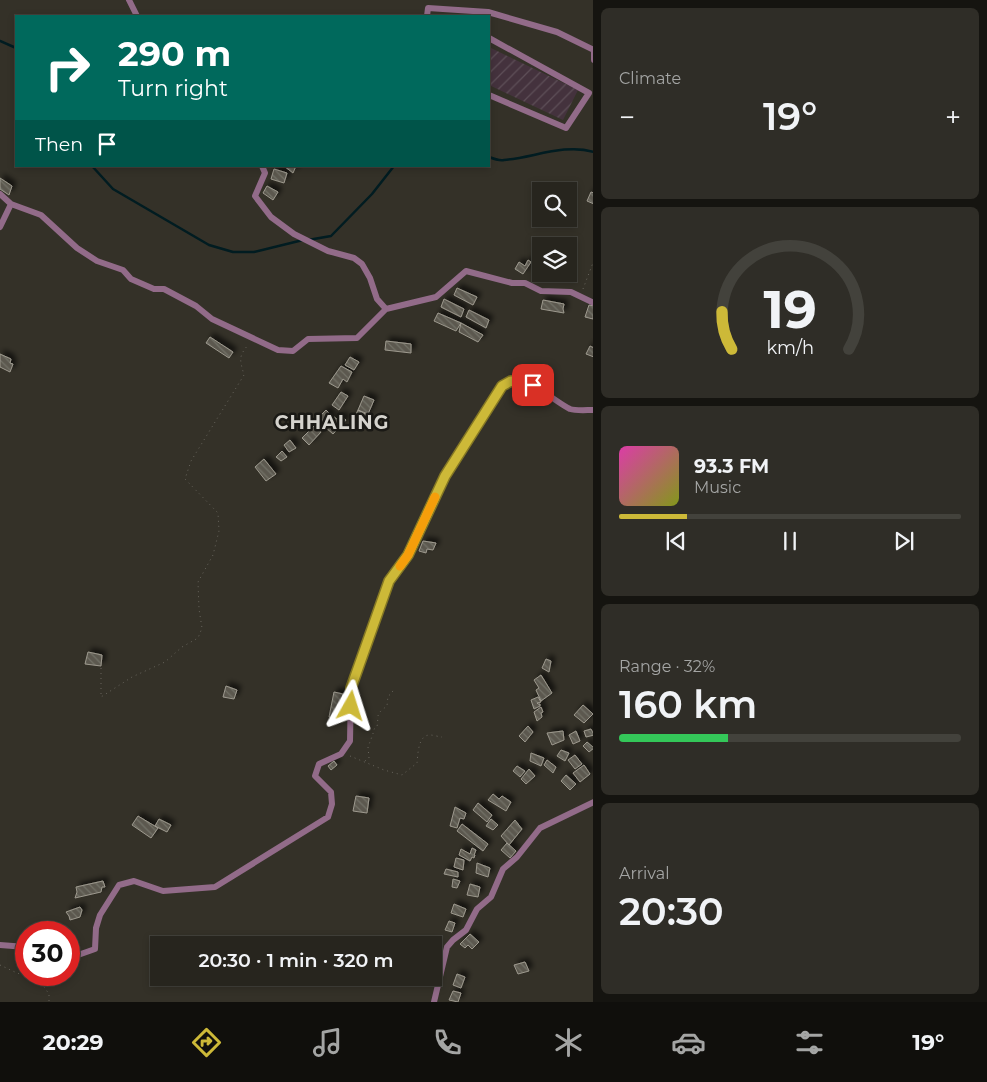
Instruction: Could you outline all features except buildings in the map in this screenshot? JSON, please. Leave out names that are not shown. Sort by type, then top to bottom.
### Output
[{"type":"street","points":[[129,0],[136,15]]},
{"type":"street","points":[[427,15],[428,8],[488,12],[558,32],[593,50]]},
{"type":"street","points":[[490,39],[591,92],[566,128],[490,95]]},
{"type":"street","points":[[262,167],[265,172],[255,196],[271,217],[311,244],[354,258],[362,264],[370,278],[377,299],[386,309]]},
{"type":"street","points":[[0,194],[11,204],[41,215],[77,248],[97,260],[123,270],[131,279],[154,289],[164,289],[196,306],[212,319],[278,350],[293,351],[308,339],[357,338],[386,309],[436,297],[466,271],[512,283],[525,283],[541,291],[571,292],[593,303]]},
{"type":"street","points":[[0,226],[11,204]]},
{"type":"street","points":[[80,954],[95,949],[96,928],[100,915],[119,885],[134,881],[163,891],[215,887],[328,817],[332,804],[332,792],[316,776],[319,764],[341,754],[350,741],[351,688],[389,581],[408,555],[445,476],[502,386],[511,381],[533,385],[571,410],[593,410]]},
{"type":"street","points":[[434,1002],[447,947],[466,930],[478,909],[491,897],[503,869],[517,857],[540,828],[593,802]]},
{"type":"street","points":[[0,945],[15,946]]},
{"type":"path","points":[[580,296],[593,260]]},
{"type":"path","points":[[101,668],[101,697],[132,677],[165,662],[182,647],[198,638],[202,628],[198,582],[213,555],[219,531],[218,513],[185,479],[191,461],[244,375],[240,360],[242,352],[254,338]]},
{"type":"path","points":[[365,762],[369,758],[368,746],[373,730],[377,727],[378,714],[387,706],[388,696],[394,689]]},
{"type":"path","points":[[344,751],[384,770],[402,775],[417,763],[420,742],[423,737],[428,735],[442,737]]},
{"type":"path","points":[[0,965],[18,974],[40,981],[49,994],[49,1002]]},
{"type":"shaded area","points":[[490,47],[578,90],[563,120],[490,85]]},
{"type":"waterway","points":[[0,41],[15,48]]},
{"type":"waterway","points":[[490,157],[496,160],[515,159],[572,149],[593,152]]},
{"type":"waterway","points":[[93,167],[113,189],[209,245],[233,252],[254,252],[303,240]]},
{"type":"waterway","points":[[308,240],[331,236],[372,194],[393,167]]},
{"type":"slow traffic","points":[[400,566],[408,555],[435,497]]},
{"type":"district","name":"CHHALING","points":[[332,422]]},
{"type":"route","points":[[351,706],[351,688],[389,581],[408,555],[445,476],[502,386],[511,381],[533,385]]}]
